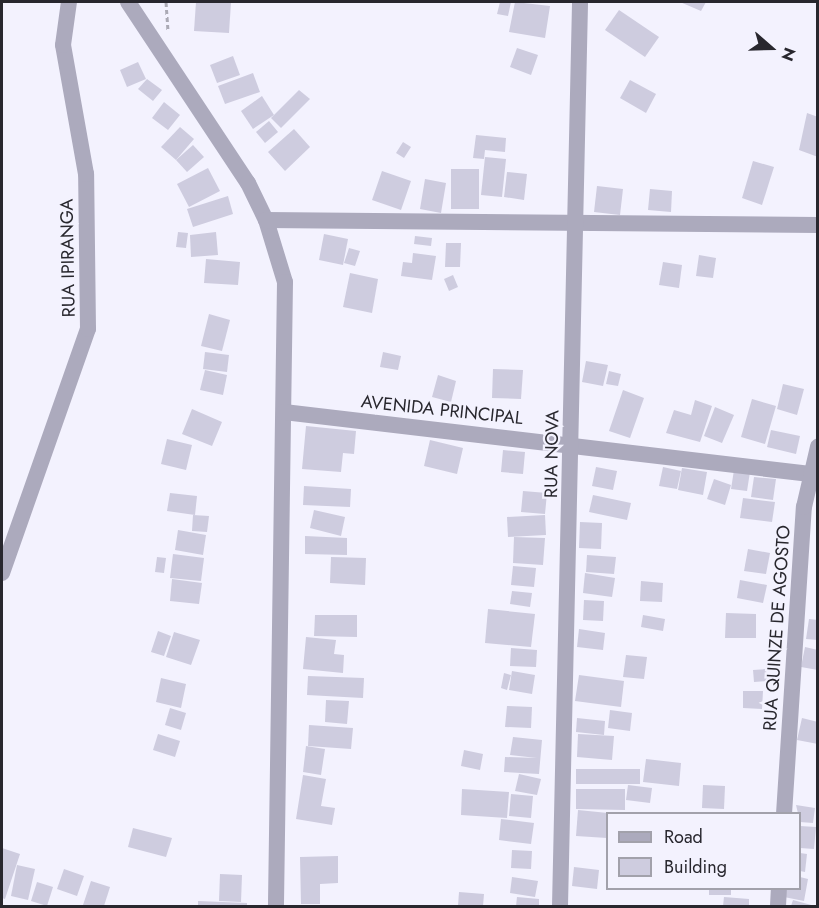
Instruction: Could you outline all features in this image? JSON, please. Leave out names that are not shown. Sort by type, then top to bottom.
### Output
[{"type":"street","name":"RUA IPIRANGA","points":[[2,573],[88,329],[86,174],[63,45],[69,2]]},
{"type":"street","points":[[128,2],[248,183],[266,220],[285,282],[276,906]]},
{"type":"street","name":"RUA NOVA","points":[[560,906],[580,2]]},
{"type":"street","points":[[266,220],[818,225]]},
{"type":"street","name":"AVENIDA PRINCIPAL","points":[[284,412],[571,444],[810,474]]},
{"type":"street","name":"RUA QUINZE DE AGOSTO","points":[[784,812],[798,572],[810,474],[818,447]]},
{"type":"street","points":[[778,906],[779,890]]},
{"type":"building","points":[[196,2],[231,2],[229,33],[194,31]]},
{"type":"building","points":[[500,2],[511,2],[508,16],[497,14]]},
{"type":"building","points":[[515,2],[550,6],[545,38],[509,32]]},
{"type":"building","points":[[680,2],[706,2],[701,11]]},
{"type":"building","points":[[619,10],[659,37],[645,57],[605,30]]},
{"type":"building","points":[[517,48],[538,55],[531,75],[510,67]]},
{"type":"building","points":[[233,56],[240,75],[217,83],[210,65]]},
{"type":"building","points":[[138,62],[146,79],[127,87],[120,70]]},
{"type":"building","points":[[253,73],[260,92],[225,104],[218,86]]},
{"type":"building","points":[[147,79],[162,90],[153,101],[138,89]]},
{"type":"building","points":[[630,80],[656,94],[646,113],[620,98]]},
{"type":"building","points":[[299,90],[310,99],[281,128],[271,118]]},
{"type":"building","points":[[262,96],[274,115],[253,129],[241,111]]},
{"type":"building","points":[[164,102],[180,115],[168,130],[152,118]]},
{"type":"building","points":[[807,113],[818,117],[818,157],[799,150]]},
{"type":"building","points":[[269,121],[278,132],[265,143],[256,132]]},
{"type":"building","points":[[180,127],[194,139],[176,160],[161,147]]},
{"type":"building","points":[[294,129],[310,147],[285,171],[268,152]]},
{"type":"building","points":[[476,135],[506,138],[505,152],[485,150],[484,159],[473,158]]},
{"type":"building","points":[[403,142],[411,147],[404,158],[396,153]]},
{"type":"building","points":[[193,145],[204,157],[187,172],[176,160]]},
{"type":"building","points":[[485,157],[506,159],[502,197],[481,195]]},
{"type":"building","points":[[753,161],[774,167],[762,205],[742,198]]},
{"type":"building","points":[[208,168],[220,191],[189,207],[177,184]]},
{"type":"building","points":[[451,169],[479,169],[479,209],[451,209]]},
{"type":"building","points":[[382,171],[411,181],[401,210],[372,200]]},
{"type":"building","points":[[507,172],[527,174],[524,200],[504,197]]},
{"type":"building","points":[[425,179],[446,183],[441,213],[420,209]]},
{"type":"building","points":[[597,186],[623,189],[620,215],[594,212]]},
{"type":"building","points":[[650,189],[672,191],[671,212],[648,210]]},
{"type":"building","points":[[228,196],[233,214],[193,227],[187,209]]},
{"type":"building","points":[[178,232],[188,233],[186,248],[176,247]]},
{"type":"building","points":[[216,232],[218,255],[191,257],[190,235]]},
{"type":"building","points":[[324,234],[348,239],[343,265],[319,260]]},
{"type":"building","points":[[415,236],[432,238],[431,246],[414,244]]},
{"type":"building","points":[[446,243],[461,243],[460,267],[445,267]]},
{"type":"building","points":[[349,248],[360,251],[355,266],[344,263]]},
{"type":"building","points":[[413,253],[436,256],[432,280],[401,276],[403,262],[412,263]]},
{"type":"building","points":[[699,255],[716,258],[713,278],[696,276]]},
{"type":"building","points":[[206,259],[240,262],[238,285],[204,283]]},
{"type":"building","points":[[663,262],[682,265],[679,288],[659,285]]},
{"type":"building","points":[[350,273],[378,279],[372,313],[343,307]]},
{"type":"building","points":[[453,275],[458,287],[449,291],[444,279]]},
{"type":"building","points":[[209,314],[230,320],[222,351],[201,346]]},
{"type":"building","points":[[205,352],[229,355],[227,372],[203,369]]},
{"type":"building","points":[[383,352],[401,356],[398,370],[380,367]]},
{"type":"building","points":[[586,361],[608,365],[603,386],[582,382]]},
{"type":"building","points":[[493,369],[523,370],[521,399],[492,398]]},
{"type":"building","points":[[205,370],[227,375],[223,395],[200,390]]},
{"type":"building","points":[[609,371],[621,374],[618,386],[606,384]]},
{"type":"building","points":[[438,375],[456,381],[451,402],[432,397]]},
{"type":"building","points":[[783,384],[804,389],[797,415],[777,409]]},
{"type":"building","points":[[623,390],[644,398],[630,438],[609,431]]},
{"type":"building","points":[[752,399],[776,406],[765,444],[741,437]]},
{"type":"building","points":[[695,400],[712,406],[700,442],[666,433],[674,410],[691,415]]},
{"type":"building","points":[[715,407],[734,415],[722,443],[704,436]]},
{"type":"building","points":[[192,409],[222,422],[212,446],[182,434]]},
{"type":"building","points":[[306,426],[356,431],[354,454],[343,453],[341,472],[302,469]]},
{"type":"building","points":[[771,430],[800,436],[796,454],[767,447]]},
{"type":"building","points":[[167,439],[192,445],[186,470],[161,464]]},
{"type":"building","points":[[430,440],[463,448],[457,474],[424,466]]},
{"type":"building","points":[[503,450],[525,452],[523,474],[501,472]]},
{"type":"building","points":[[596,467],[617,471],[613,490],[592,486]]},
{"type":"building","points":[[663,467],[681,471],[677,489],[659,486]]},
{"type":"building","points":[[682,468],[707,472],[703,495],[678,490]]},
{"type":"building","points":[[734,470],[750,472],[747,491],[731,489]]},
{"type":"building","points":[[754,477],[776,479],[773,500],[751,497]]},
{"type":"building","points":[[714,479],[731,485],[725,505],[707,499]]},
{"type":"building","points":[[304,486],[351,489],[350,507],[303,505]]},
{"type":"building","points":[[523,491],[547,493],[545,514],[521,512]]},
{"type":"building","points":[[170,493],[197,496],[195,515],[167,511]]},
{"type":"building","points":[[593,495],[631,503],[627,520],[589,512]]},
{"type":"building","points":[[743,498],[775,502],[772,522],[740,518]]},
{"type":"building","points":[[314,510],[345,517],[341,536],[310,528]]},
{"type":"building","points":[[193,515],[209,516],[207,532],[192,531]]},
{"type":"building","points":[[545,515],[546,535],[508,537],[507,517]]},
{"type":"building","points":[[580,522],[602,523],[601,549],[579,548]]},
{"type":"building","points":[[178,530],[206,535],[203,555],[175,550]]},
{"type":"building","points":[[305,536],[347,538],[347,555],[305,554]]},
{"type":"building","points":[[514,537],[545,538],[543,565],[513,563]]},
{"type":"building","points":[[748,549],[770,553],[766,574],[744,571]]},
{"type":"building","points":[[173,554],[204,558],[201,581],[170,578]]},
{"type":"building","points":[[587,555],[616,557],[614,574],[586,572]]},
{"type":"building","points":[[157,557],[166,558],[164,573],[155,572]]},
{"type":"building","points":[[331,557],[366,558],[365,585],[330,583]]},
{"type":"building","points":[[513,566],[536,568],[534,587],[511,585]]},
{"type":"building","points":[[585,573],[615,578],[612,597],[583,593]]},
{"type":"building","points":[[172,579],[202,583],[199,604],[170,601]]},
{"type":"building","points":[[740,580],[767,585],[763,603],[737,598]]},
{"type":"building","points":[[641,581],[663,583],[662,602],[640,601]]},
{"type":"building","points":[[512,591],[532,593],[530,607],[510,604]]},
{"type":"building","points":[[584,600],[604,601],[603,621],[583,620]]},
{"type":"building","points":[[488,609],[535,614],[531,647],[485,643]]},
{"type":"building","points":[[726,613],[756,614],[756,638],[725,638]]},
{"type":"building","points":[[315,615],[357,615],[357,637],[314,636]]},
{"type":"building","points":[[643,615],[665,619],[663,631],[641,627]]},
{"type":"building","points":[[809,619],[818,620],[818,640],[806,639]]},
{"type":"building","points":[[579,629],[605,633],[603,650],[577,647]]},
{"type":"building","points":[[158,631],[171,636],[164,656],[151,652]]},
{"type":"building","points":[[174,632],[200,640],[191,665],[166,657]]},
{"type":"building","points":[[306,637],[336,640],[334,654],[344,655],[343,673],[303,669]]},
{"type":"building","points":[[805,647],[818,650],[818,670],[801,667]]},
{"type":"building","points":[[511,648],[537,650],[536,667],[510,666]]},
{"type":"building","points":[[626,655],[647,657],[644,679],[623,677]]},
{"type":"building","points":[[766,669],[767,681],[754,682],[753,670]]},
{"type":"building","points":[[512,671],[535,675],[532,694],[509,690]]},
{"type":"building","points":[[504,673],[511,675],[507,690],[501,688]]},
{"type":"building","points":[[579,675],[624,681],[621,707],[575,701]]},
{"type":"building","points":[[308,676],[364,678],[363,698],[307,695]]},
{"type":"building","points":[[161,678],[186,684],[181,708],[156,702]]},
{"type":"building","points":[[743,691],[763,691],[762,709],[743,708]]},
{"type":"building","points":[[326,700],[349,701],[347,724],[325,722]]},
{"type":"building","points":[[507,706],[532,707],[531,728],[505,727]]},
{"type":"building","points":[[170,708],[186,713],[181,730],[165,725]]},
{"type":"building","points":[[610,710],[632,713],[630,731],[608,728]]},
{"type":"building","points":[[577,718],[605,721],[604,735],[576,732]]},
{"type":"building","points":[[802,718],[818,722],[818,744],[797,740]]},
{"type":"building","points":[[309,725],[353,728],[351,749],[308,746]]},
{"type":"building","points":[[158,734],[180,741],[175,757],[153,750]]},
{"type":"building","points":[[578,734],[614,736],[612,760],[577,757]]},
{"type":"building","points":[[513,737],[542,740],[539,774],[504,772],[505,757],[537,758],[510,755]]},
{"type":"building","points":[[306,746],[325,749],[321,775],[303,772]]},
{"type":"building","points":[[464,750],[483,754],[480,770],[461,766]]},
{"type":"building","points":[[646,759],[681,763],[679,786],[643,782]]},
{"type":"building","points":[[576,769],[640,769],[640,784],[576,784]]},
{"type":"building","points":[[519,774],[541,779],[537,795],[515,791]]},
{"type":"building","points":[[303,775],[326,779],[321,806],[335,808],[332,825],[296,819]]},
{"type":"building","points":[[628,785],[652,788],[650,803],[626,800]]},
{"type":"building","points":[[703,785],[725,786],[724,809],[702,808]]},
{"type":"building","points":[[462,789],[509,792],[507,818],[461,815]]},
{"type":"building","points":[[576,789],[625,789],[625,810],[576,809]]},
{"type":"building","points":[[511,794],[533,796],[531,818],[509,816]]},
{"type":"building","points":[[796,805],[815,808],[813,823],[801,822],[801,812],[798,812]]},
{"type":"building","points":[[578,810],[606,813],[606,838],[576,836]]},
{"type":"building","points":[[501,819],[534,823],[531,844],[499,840]]},
{"type":"building","points":[[801,826],[816,827],[814,849],[801,848]]},
{"type":"building","points":[[133,828],[172,838],[166,857],[128,847]]},
{"type":"building","points":[[2,848],[20,854],[5,899],[2,898]]},
{"type":"building","points":[[512,850],[532,851],[531,869],[511,868]]},
{"type":"building","points":[[801,853],[807,854],[805,872],[801,871]]},
{"type":"building","points":[[338,856],[338,883],[320,884],[320,904],[301,904],[300,857]]},
{"type":"building","points":[[17,865],[35,869],[28,900],[11,896]]},
{"type":"building","points":[[574,867],[599,870],[597,889],[572,886]]},
{"type":"building","points":[[64,869],[84,876],[77,896],[57,889]]},
{"type":"building","points":[[220,874],[242,875],[241,902],[219,901]]},
{"type":"building","points":[[512,877],[538,881],[535,897],[510,893]]},
{"type":"building","points":[[801,877],[808,879],[804,901],[784,897],[786,890],[801,890]]},
{"type":"building","points":[[91,881],[110,887],[104,906],[83,905]]},
{"type":"building","points":[[37,882],[53,887],[47,906],[31,901]]},
{"type":"building","points":[[709,890],[731,890],[731,895],[709,895]]},
{"type":"building","points":[[459,892],[484,894],[483,906],[458,906]]},
{"type":"building","points":[[517,897],[539,899],[539,906],[516,906]]},
{"type":"building","points":[[724,897],[749,899],[749,906],[723,906]]},
{"type":"building","points":[[793,900],[815,906],[791,906]]},
{"type":"building","points":[[198,901],[247,903],[247,906],[198,906]]}]
